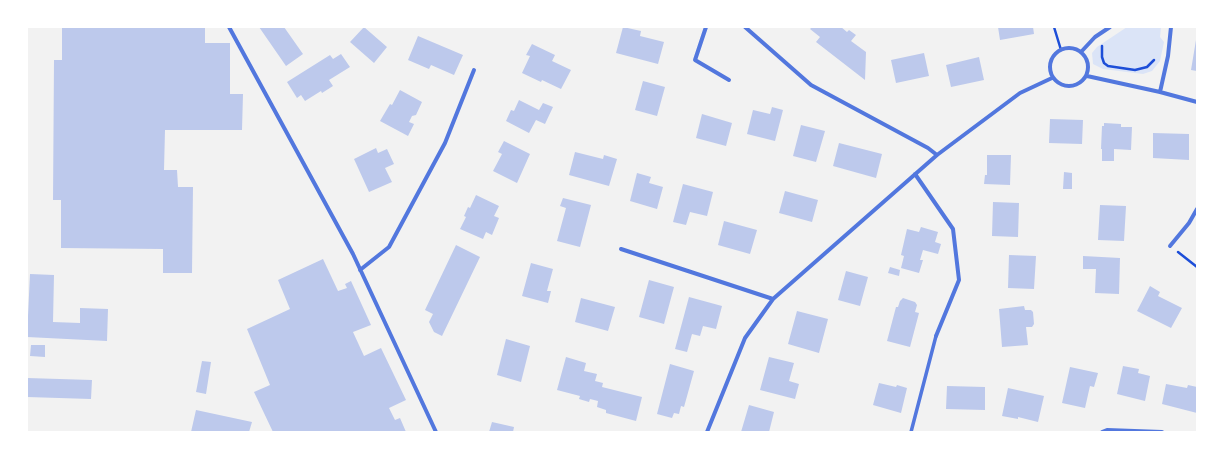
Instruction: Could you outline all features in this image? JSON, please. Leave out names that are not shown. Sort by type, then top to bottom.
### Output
[{"type":"street","points":[[229,27],[354,254],[360,270],[436,432]]},
{"type":"street","points":[[706,27],[695,60],[729,80]]},
{"type":"street","points":[[745,27],[811,85],[928,148],[937,155]]},
{"type":"street","points":[[1081,52],[1095,37],[1110,27]]},
{"type":"street","points":[[1160,92],[1168,56],[1171,27]]},
{"type":"street","points":[[1068,48],[1081,52],[1088,62],[1087,76],[1082,82],[1074,86],[1066,87],[1058,84],[1052,78],[1050,72],[1049,65],[1051,59],[1061,50],[1068,48]]},
{"type":"street","points":[[360,270],[389,248],[445,143],[474,70]]},
{"type":"street","points":[[1087,76],[1160,92],[1197,102]]},
{"type":"street","points":[[707,432],[745,338],[773,299],[937,155],[1020,93],[1052,78]]},
{"type":"street","points":[[911,432],[936,336],[959,280],[953,229],[915,174]]},
{"type":"street","points":[[1170,246],[1189,223],[1197,209]]},
{"type":"street","points":[[621,250],[773,299]]},
{"type":"street","points":[[1102,432],[1107,430],[1162,432]]},
{"type":"path","points":[[1054,27],[1061,50]]},
{"type":"path","points":[[1095,37],[1102,46],[1102,57],[1104,63],[1108,66],[1135,70],[1147,67],[1157,56],[1168,56]]},
{"type":"path","points":[[1170,246],[1197,267]]},
{"type":"shaded area","points":[[1127,27],[1161,27],[1160,37],[1164,42],[1160,61],[1152,71],[1143,74],[1103,69],[1093,64],[1092,53],[1097,47]]},
{"type":"building","points":[[62,27],[205,27],[205,43],[230,43],[230,94],[243,94],[242,130],[165,130],[164,170],[177,170],[178,187],[193,187],[192,273],[163,273],[163,249],[61,248],[61,200],[53,200],[54,60],[62,60]]},
{"type":"building","points":[[259,27],[284,27],[303,54],[286,66]]},
{"type":"building","points":[[364,27],[387,47],[374,63],[350,42]]},
{"type":"building","points":[[623,27],[641,31],[640,36],[664,42],[658,64],[616,53]]},
{"type":"building","points":[[812,27],[841,27],[847,32],[849,30],[856,35],[851,41],[866,52],[865,80],[816,42],[820,37],[810,29]]},
{"type":"building","points":[[998,27],[1033,27],[1034,34],[1000,40]]},
{"type":"building","points":[[418,36],[463,55],[454,75],[431,65],[429,69],[408,60]]},
{"type":"building","points":[[1197,40],[1197,71],[1191,70]]},
{"type":"building","points":[[532,44],[555,55],[552,61],[571,70],[561,89],[522,73],[530,56],[526,55]]},
{"type":"building","points":[[924,53],[929,76],[896,83],[891,60]]},
{"type":"building","points":[[341,54],[350,67],[329,80],[333,86],[322,93],[321,91],[305,101],[301,95],[297,98],[287,82],[330,55],[333,59]]},
{"type":"building","points":[[979,57],[984,80],[951,87],[946,65]]},
{"type":"building","points":[[643,81],[665,87],[657,116],[635,110]]},
{"type":"building","points":[[400,90],[422,102],[416,115],[412,116],[409,122],[414,124],[408,136],[380,121],[390,104],[392,105]]},
{"type":"building","points":[[519,100],[539,110],[543,103],[553,107],[545,124],[536,120],[529,133],[506,121],[511,110],[514,111]]},
{"type":"building","points":[[772,107],[783,110],[775,141],[747,134],[753,110],[770,114]]},
{"type":"building","points":[[702,114],[732,123],[726,146],[696,138]]},
{"type":"building","points":[[1050,119],[1083,120],[1082,144],[1049,143]]},
{"type":"building","points":[[1104,123],[1121,124],[1121,127],[1132,127],[1131,150],[1114,149],[1114,161],[1102,161],[1102,126],[1104,126]]},
{"type":"building","points":[[801,125],[825,131],[816,162],[793,156]]},
{"type":"building","points":[[1153,133],[1189,134],[1189,160],[1153,158]]},
{"type":"building","points":[[504,141],[530,154],[517,183],[493,171],[502,154],[498,152]]},
{"type":"building","points":[[839,143],[882,154],[876,178],[833,166]]},
{"type":"building","points":[[376,148],[378,153],[387,149],[394,164],[385,168],[392,182],[369,192],[354,159]]},
{"type":"building","points":[[575,152],[603,159],[604,155],[617,159],[609,186],[569,175]]},
{"type":"building","points":[[987,155],[1011,155],[1010,185],[984,184],[985,175],[987,175]]},
{"type":"building","points":[[1064,172],[1072,173],[1072,189],[1063,189]]},
{"type":"building","points":[[637,173],[651,177],[649,183],[663,187],[657,209],[630,201]]},
{"type":"building","points":[[683,184],[713,192],[707,216],[690,212],[686,225],[673,222]]},
{"type":"building","points":[[785,191],[818,200],[812,222],[779,213]]},
{"type":"building","points":[[476,195],[499,206],[494,216],[499,218],[492,235],[486,232],[483,239],[460,229],[466,217],[464,216],[468,207],[470,208]]},
{"type":"building","points":[[563,198],[591,205],[580,247],[557,241],[566,208],[560,206]]},
{"type":"building","points":[[993,202],[1019,203],[1018,237],[992,236]]},
{"type":"building","points":[[1100,205],[1126,206],[1124,241],[1098,240]]},
{"type":"building","points":[[724,221],[757,230],[750,254],[718,245]]},
{"type":"building","points":[[921,227],[938,232],[935,242],[941,244],[938,254],[923,250],[920,260],[923,260],[919,273],[901,268],[904,256],[901,255],[907,229],[919,232]]},
{"type":"building","points":[[456,245],[480,257],[442,336],[434,332],[429,322],[433,314],[425,310]]},
{"type":"building","points":[[1009,255],[1036,256],[1034,289],[1008,288]]},
{"type":"building","points":[[1083,256],[1120,258],[1119,294],[1095,293],[1096,269],[1083,269]]},
{"type":"building","points":[[323,259],[338,291],[347,288],[345,284],[351,281],[371,325],[353,332],[364,356],[381,348],[406,400],[389,408],[395,420],[400,418],[406,432],[273,432],[254,392],[270,385],[247,329],[290,309],[278,280]]},
{"type":"building","points":[[531,263],[553,269],[547,291],[551,291],[548,303],[522,296]]},
{"type":"building","points":[[890,267],[900,270],[899,276],[888,273]]},
{"type":"building","points":[[846,271],[868,277],[860,306],[838,300]]},
{"type":"building","points":[[30,274],[54,275],[53,322],[80,323],[80,308],[108,309],[107,341],[27,337]]},
{"type":"building","points":[[649,280],[674,287],[664,324],[639,317]]},
{"type":"building","points":[[1150,286],[1160,292],[1158,296],[1182,308],[1171,328],[1137,311]]},
{"type":"building","points":[[689,297],[722,306],[716,329],[703,326],[700,336],[692,334],[687,352],[675,349]]},
{"type":"building","points":[[581,298],[615,307],[608,331],[575,322]]},
{"type":"building","points":[[903,298],[915,302],[917,305],[915,312],[919,313],[910,347],[887,341],[896,307],[898,307]]},
{"type":"building","points":[[1024,306],[1025,310],[1031,310],[1033,312],[1034,324],[1032,327],[1026,327],[1028,345],[1002,347],[999,309]]},
{"type":"building","points":[[797,311],[828,319],[819,353],[788,344]]},
{"type":"building","points":[[506,339],[530,346],[521,382],[497,375]]},
{"type":"building","points":[[31,345],[45,345],[45,357],[30,356]]},
{"type":"building","points":[[566,357],[586,363],[584,371],[597,374],[595,381],[603,383],[602,387],[642,397],[636,421],[606,413],[606,410],[597,407],[598,401],[590,399],[589,402],[579,399],[580,396],[557,390]]},
{"type":"building","points":[[769,357],[794,363],[789,381],[799,384],[795,399],[760,390]]},
{"type":"building","points":[[202,361],[211,362],[206,394],[196,392]]},
{"type":"building","points":[[670,364],[694,371],[684,407],[681,406],[679,414],[674,413],[672,418],[657,414]]},
{"type":"building","points":[[1123,366],[1139,369],[1138,373],[1150,376],[1145,401],[1117,394]]},
{"type":"building","points":[[1070,367],[1098,373],[1094,387],[1090,386],[1085,408],[1062,403]]},
{"type":"building","points":[[27,378],[92,380],[91,399],[27,397]]},
{"type":"building","points":[[879,383],[907,388],[901,413],[873,405]]},
{"type":"building","points":[[1166,384],[1187,388],[1188,385],[1197,387],[1197,413],[1162,404]]},
{"type":"building","points":[[947,386],[985,387],[985,410],[946,409]]},
{"type":"building","points":[[1008,388],[1044,396],[1038,422],[1018,417],[1018,419],[1002,416]]},
{"type":"building","points":[[749,405],[774,412],[769,432],[741,432]]},
{"type":"building","points":[[196,410],[252,422],[249,432],[191,432]]},
{"type":"building","points":[[492,422],[514,427],[513,432],[489,432]]}]
